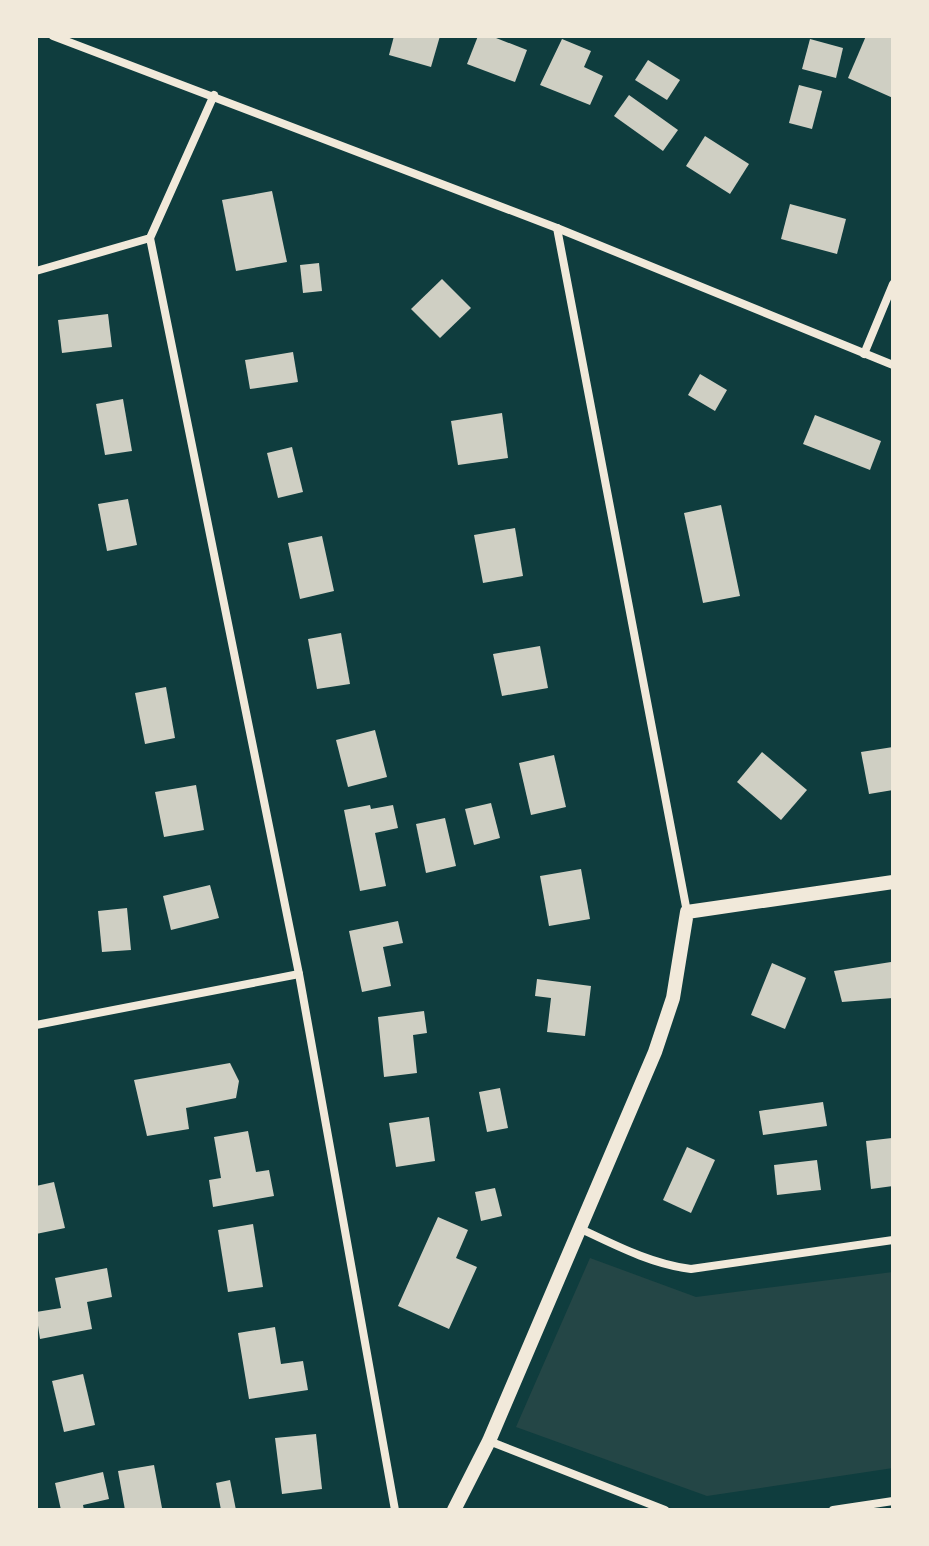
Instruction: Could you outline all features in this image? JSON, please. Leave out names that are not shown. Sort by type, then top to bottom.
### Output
[{"type":"street","points":[[53,36],[557,228],[893,365]]},
{"type":"street","points":[[214,95],[150,238],[299,974],[395,1510]]},
{"type":"street","points":[[454,1510],[489,1441],[662,1032],[673,998],[687,912],[557,228]]},
{"type":"street","points":[[36,271],[150,238]]},
{"type":"street","points":[[864,354],[893,284]]},
{"type":"street","points":[[687,912],[893,882]]},
{"type":"street","points":[[36,1025],[299,974]]},
{"type":"street","points":[[579,1228],[656,1262],[691,1269],[893,1240]]},
{"type":"street","points":[[489,1441],[665,1510]]},
{"type":"street","points":[[833,1510],[893,1501]]},
{"type":"shaded area","points":[[590,1258],[696,1297],[893,1272],[893,1468],[707,1496],[516,1427]]},
{"type":"building","points":[[394,36],[440,36],[431,67],[389,55]]},
{"type":"building","points":[[478,36],[491,36],[527,50],[515,82],[467,64]]},
{"type":"building","points":[[866,36],[893,36],[893,98],[848,78]]},
{"type":"building","points":[[562,39],[591,51],[584,67],[603,76],[590,105],[540,85]]},
{"type":"building","points":[[810,39],[843,48],[836,78],[802,69]]},
{"type":"building","points":[[648,60],[680,80],[667,100],[635,80]]},
{"type":"building","points":[[799,85],[822,91],[812,129],[789,123]]},
{"type":"building","points":[[629,95],[678,130],[663,151],[614,116]]},
{"type":"building","points":[[705,136],[749,164],[730,194],[686,166]]},
{"type":"building","points":[[272,191],[287,262],[236,271],[222,200]]},
{"type":"building","points":[[790,204],[846,219],[837,254],[781,239]]},
{"type":"building","points":[[319,263],[322,291],[303,293],[300,265]]},
{"type":"building","points":[[442,279],[471,308],[440,338],[411,309]]},
{"type":"building","points":[[108,314],[112,347],[62,353],[58,320]]},
{"type":"building","points":[[293,352],[298,382],[250,389],[245,360]]},
{"type":"building","points":[[700,374],[727,390],[715,411],[688,395]]},
{"type":"building","points":[[123,399],[132,451],[105,455],[96,404]]},
{"type":"building","points":[[502,413],[508,458],[458,465],[451,421]]},
{"type":"building","points":[[815,415],[881,441],[870,470],[803,444]]},
{"type":"building","points":[[292,447],[303,492],[278,498],[267,453]]},
{"type":"building","points":[[128,499],[137,545],[107,551],[98,504]]},
{"type":"building","points":[[721,505],[740,596],[703,603],[684,513]]},
{"type":"building","points":[[515,528],[523,576],[483,583],[474,535]]},
{"type":"building","points":[[322,536],[334,591],[300,599],[288,543]]},
{"type":"building","points":[[341,633],[350,684],[317,689],[308,639]]},
{"type":"building","points":[[540,646],[548,688],[502,696],[493,654]]},
{"type":"building","points":[[166,687],[175,738],[145,744],[135,693]]},
{"type":"building","points":[[375,730],[387,777],[348,787],[336,740]]},
{"type":"building","points":[[893,747],[893,790],[869,794],[861,752]]},
{"type":"building","points":[[762,752],[807,790],[781,820],[737,782]]},
{"type":"building","points":[[554,755],[566,807],[531,815],[519,763]]},
{"type":"building","points":[[196,785],[204,830],[164,837],[155,792]]},
{"type":"building","points":[[491,803],[500,838],[474,845],[465,809]]},
{"type":"building","points":[[370,805],[371,809],[393,805],[398,828],[375,833],[386,886],[360,891],[344,810]]},
{"type":"building","points":[[445,818],[456,866],[426,873],[416,824]]},
{"type":"building","points":[[581,869],[590,919],[549,926],[540,876]]},
{"type":"building","points":[[210,885],[219,918],[171,930],[163,896]]},
{"type":"building","points":[[127,908],[131,950],[102,952],[98,911]]},
{"type":"building","points":[[398,921],[403,943],[383,947],[391,986],[362,992],[349,931]]},
{"type":"building","points":[[891,962],[893,998],[842,1002],[834,971]]},
{"type":"building","points":[[772,963],[806,978],[785,1029],[751,1015]]},
{"type":"building","points":[[537,979],[591,986],[585,1036],[547,1032],[551,998],[535,996]]},
{"type":"building","points":[[424,1011],[427,1033],[413,1035],[417,1073],[384,1077],[378,1017]]},
{"type":"building","points":[[230,1063],[239,1081],[236,1098],[186,1108],[189,1129],[147,1136],[134,1080]]},
{"type":"building","points":[[500,1088],[508,1128],[487,1132],[479,1092]]},
{"type":"building","points":[[823,1102],[827,1126],[763,1135],[759,1111]]},
{"type":"building","points":[[429,1117],[435,1161],[396,1167],[389,1123]]},
{"type":"building","points":[[248,1131],[256,1172],[269,1170],[274,1196],[213,1207],[209,1180],[221,1178],[214,1137]]},
{"type":"building","points":[[892,1138],[893,1186],[871,1189],[866,1141]]},
{"type":"building","points":[[687,1147],[715,1160],[691,1213],[663,1200]]},
{"type":"building","points":[[817,1160],[821,1190],[777,1195],[774,1165]]},
{"type":"building","points":[[54,1182],[65,1228],[36,1234],[36,1186]]},
{"type":"building","points":[[495,1188],[502,1216],[481,1221],[475,1192]]},
{"type":"building","points":[[438,1217],[468,1230],[456,1258],[477,1267],[449,1329],[398,1306]]},
{"type":"building","points":[[253,1224],[263,1287],[228,1292],[218,1230]]},
{"type":"building","points":[[107,1268],[112,1297],[87,1302],[92,1329],[40,1339],[36,1312],[61,1308],[55,1278]]},
{"type":"building","points":[[275,1327],[281,1364],[303,1361],[308,1390],[249,1399],[238,1333]]},
{"type":"building","points":[[83,1374],[95,1425],[64,1432],[52,1381]]},
{"type":"building","points":[[316,1434],[322,1489],[282,1494],[275,1438]]},
{"type":"building","points":[[154,1465],[162,1508],[125,1510],[118,1471]]},
{"type":"building","points":[[103,1472],[109,1499],[83,1505],[84,1510],[61,1510],[55,1483]]},
{"type":"building","points":[[230,1480],[236,1510],[221,1510],[216,1483]]}]
